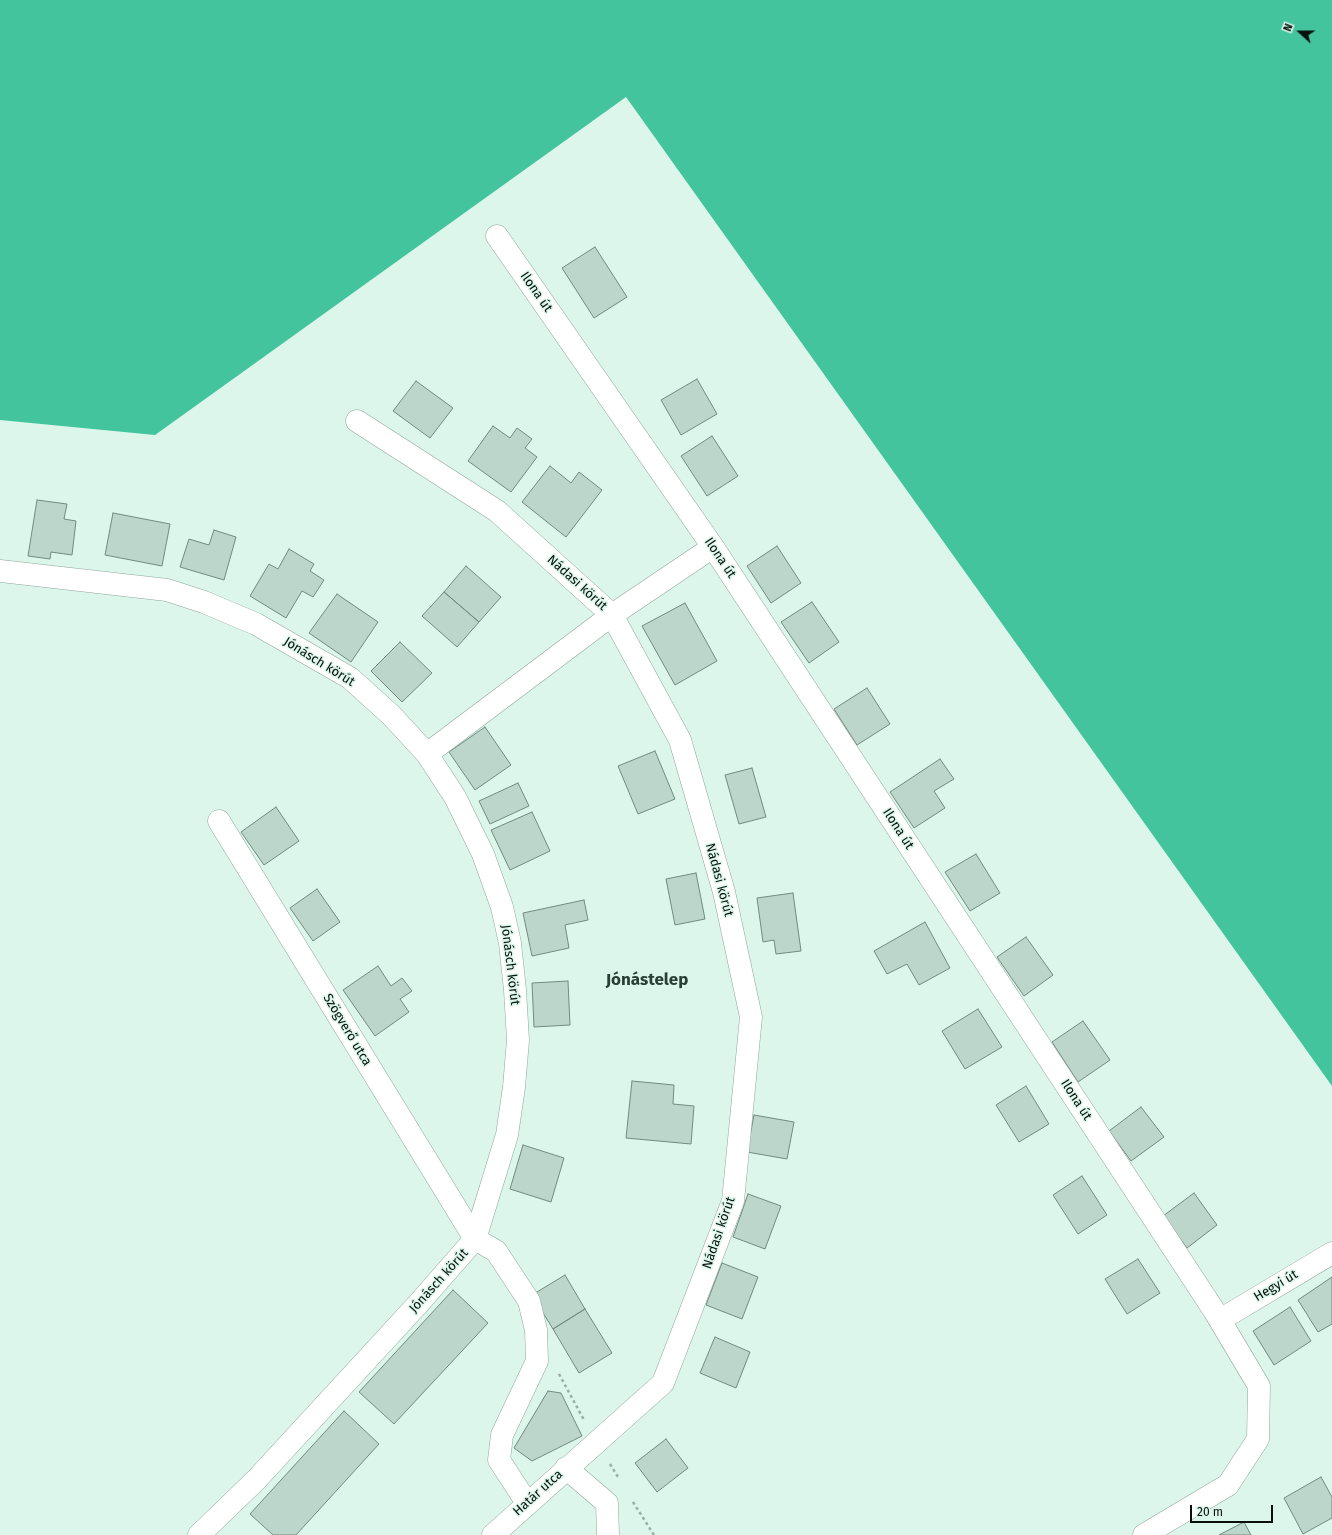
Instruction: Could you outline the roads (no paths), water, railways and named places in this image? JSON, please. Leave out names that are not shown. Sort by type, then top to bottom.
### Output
[{"type":"street","name":"Ilona út","points":[[497,236],[713,547],[1220,1320],[1258,1386],[1258,1439],[1228,1485],[1144,1535]]},
{"type":"street","name":"Nádasi körút","points":[[357,421],[496,511],[612,614],[680,740],[724,892],[751,1017],[733,1201],[663,1383],[596,1443]]},
{"type":"street","points":[[427,754],[612,614],[713,547]]},
{"type":"street","name":"Jónásch körút","points":[[0,571],[167,590],[204,602],[256,624],[350,678],[391,715],[427,754],[455,797],[483,854],[502,907],[510,942],[518,1040],[514,1087],[507,1135],[475,1239],[419,1303],[256,1480],[199,1535]]},
{"type":"street","name":"Szögverő utca","points":[[219,821],[475,1239]]},
{"type":"street","points":[[475,1239],[496,1251],[529,1301],[536,1330],[536,1360],[502,1435],[499,1460],[527,1503]]},
{"type":"street","name":"Hegyi út","points":[[1220,1320],[1332,1253]]},
{"type":"street","name":"Határ utca","points":[[493,1535],[566,1468],[596,1443]]},
{"type":"street","name":"Határ utca","points":[[566,1468],[607,1503],[608,1535]]},
{"type":"district","name":"Jónástelep","points":[[647,980]]}]
